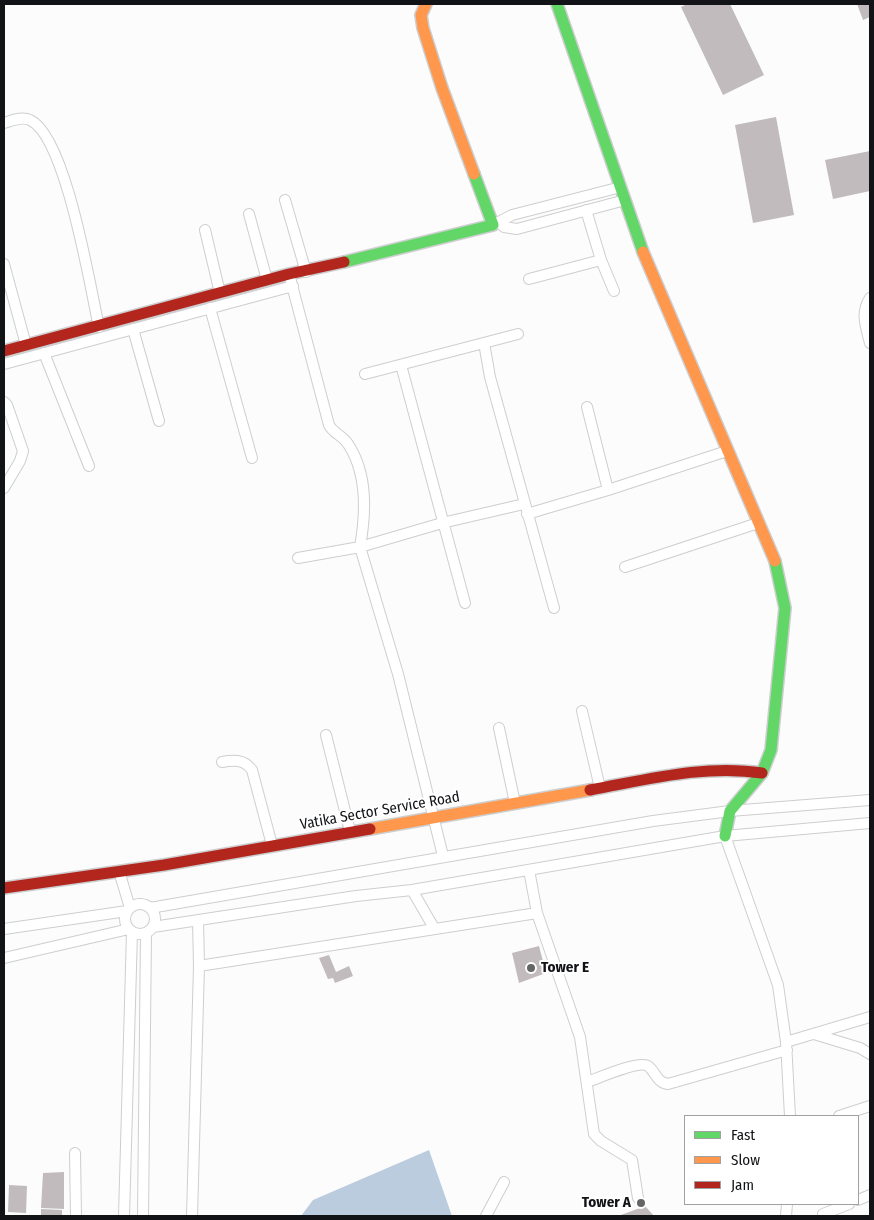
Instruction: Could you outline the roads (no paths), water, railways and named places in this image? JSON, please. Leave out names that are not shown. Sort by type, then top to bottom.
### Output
[{"type":"street","points":[[426,4],[421,16],[423,28],[442,88],[497,224],[517,229],[625,200]]},
{"type":"street","points":[[557,4],[641,248],[758,523],[775,558],[786,608],[771,750],[762,773],[730,811],[725,836],[778,985],[787,1046],[790,1115]]},
{"type":"street","points":[[4,123],[27,118],[33,121],[51,145],[67,187],[99,326]]},
{"type":"street","points":[[4,351],[289,274],[306,272],[497,224],[512,215],[621,187]]},
{"type":"street","points":[[285,200],[306,272]]},
{"type":"street","points":[[586,210],[601,260],[614,291]]},
{"type":"street","points":[[249,214],[267,280]]},
{"type":"street","points":[[205,230],[220,293]]},
{"type":"street","points":[[529,280],[601,260]]},
{"type":"street","points":[[4,264],[26,346]]},
{"type":"street","points":[[289,274],[329,425],[347,442],[360,472],[365,502],[360,547],[398,674],[443,856]]},
{"type":"street","points":[[4,364],[293,286]]},
{"type":"street","points":[[870,298],[865,305],[864,319],[870,343]]},
{"type":"street","points":[[210,308],[252,458]]},
{"type":"street","points":[[133,329],[158,421]]},
{"type":"street","points":[[365,374],[518,334]]},
{"type":"street","points":[[484,343],[490,377],[525,509],[554,608]]},
{"type":"street","points":[[44,353],[89,466]]},
{"type":"street","points":[[401,364],[442,523],[465,603]]},
{"type":"street","points":[[4,402],[7,405],[23,451],[20,461],[4,488]]},
{"type":"street","points":[[587,407],[608,490]]},
{"type":"street","points":[[298,558],[360,547],[442,523],[525,509],[608,490],[728,451]]},
{"type":"street","points":[[625,567],[758,523]]},
{"type":"street","points":[[582,711],[600,788]]},
{"type":"street","points":[[499,728],[515,803]]},
{"type":"street","points":[[326,735],[350,830]]},
{"type":"street","points":[[222,762],[244,762],[252,770],[272,845]]},
{"type":"street","name":"Vatika Sector Service Road","points":[[4,888],[119,871],[663,777],[725,770],[746,770],[762,773]]},
{"type":"street","points":[[150,908],[653,821],[730,811],[870,800]]},
{"type":"street","points":[[4,958],[130,930],[149,930],[198,920],[356,896],[412,890],[725,836],[870,823]]},
{"type":"street","points":[[529,870],[537,913],[580,1037],[594,1134],[601,1141],[632,1160],[638,1198]]},
{"type":"street","points":[[119,871],[128,909],[125,920],[130,930],[124,1216]]},
{"type":"street","points":[[412,890],[434,928]]},
{"type":"street","points":[[4,929],[128,909],[142,904],[150,908],[155,916],[149,930],[143,1216]]},
{"type":"street","points":[[199,966],[537,913]]},
{"type":"street","points":[[192,1216],[199,966],[198,920]]},
{"type":"street","points":[[587,1082],[640,1064],[649,1067],[658,1081],[668,1084],[787,1046],[813,1034],[870,1017]]},
{"type":"street","points":[[813,1034],[860,1048],[870,1054]]},
{"type":"street","points":[[842,1115],[870,1106]]},
{"type":"street","points":[[75,1153],[76,1216]]},
{"type":"street","points":[[486,1216],[504,1182]]},
{"type":"street","points":[[823,1215],[846,1205]]},
{"type":"water","points":[[429,1150],[452,1216],[301,1216],[313,1200]]},
{"type":"place","name":"Tower E","points":[[531,968]]},
{"type":"place","name":"Tower A","points":[[641,1203]]}]
